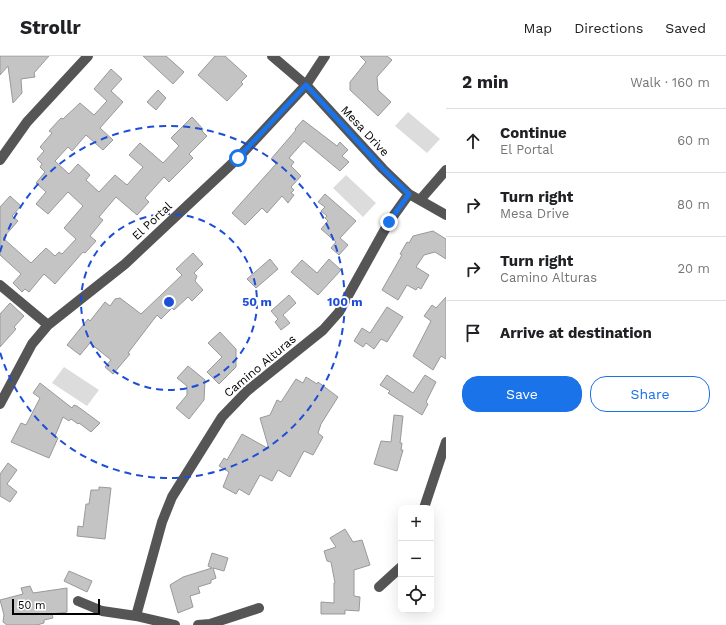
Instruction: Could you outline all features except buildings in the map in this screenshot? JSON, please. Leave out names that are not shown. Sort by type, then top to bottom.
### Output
[{"type":"street","points":[[0,160],[26,122],[88,56]]},
{"type":"street","name":"Mesa Drive","points":[[272,56],[306,85],[383,169],[409,194],[446,214]]},
{"type":"street","name":"El Portal","points":[[0,404],[32,344],[48,325],[125,264],[238,158],[306,85],[325,56]]},
{"type":"street","points":[[420,200],[446,170]]},
{"type":"street","name":"Camino Alturas","points":[[136,616],[162,522],[170,503],[222,417],[247,391],[323,330],[340,312],[389,222],[409,194]]},
{"type":"street","points":[[0,287],[48,325]]},
{"type":"street","points":[[425,505],[446,442]]},
{"type":"street","points":[[379,587],[398,570]]},
{"type":"street","points":[[78,601],[102,611],[136,616],[175,625]]},
{"type":"street","points":[[198,625],[210,624],[259,608]]},
{"type":"shaded area","points":[[408,112],[440,139],[427,153],[395,126]]},
{"type":"shaded area","points":[[346,175],[376,203],[363,217],[333,188]]},
{"type":"shaded area","points":[[64,367],[99,390],[87,406],[52,383]]},
{"type":"route","points":[[238,158],[306,85],[383,169],[409,194],[389,222]]}]
